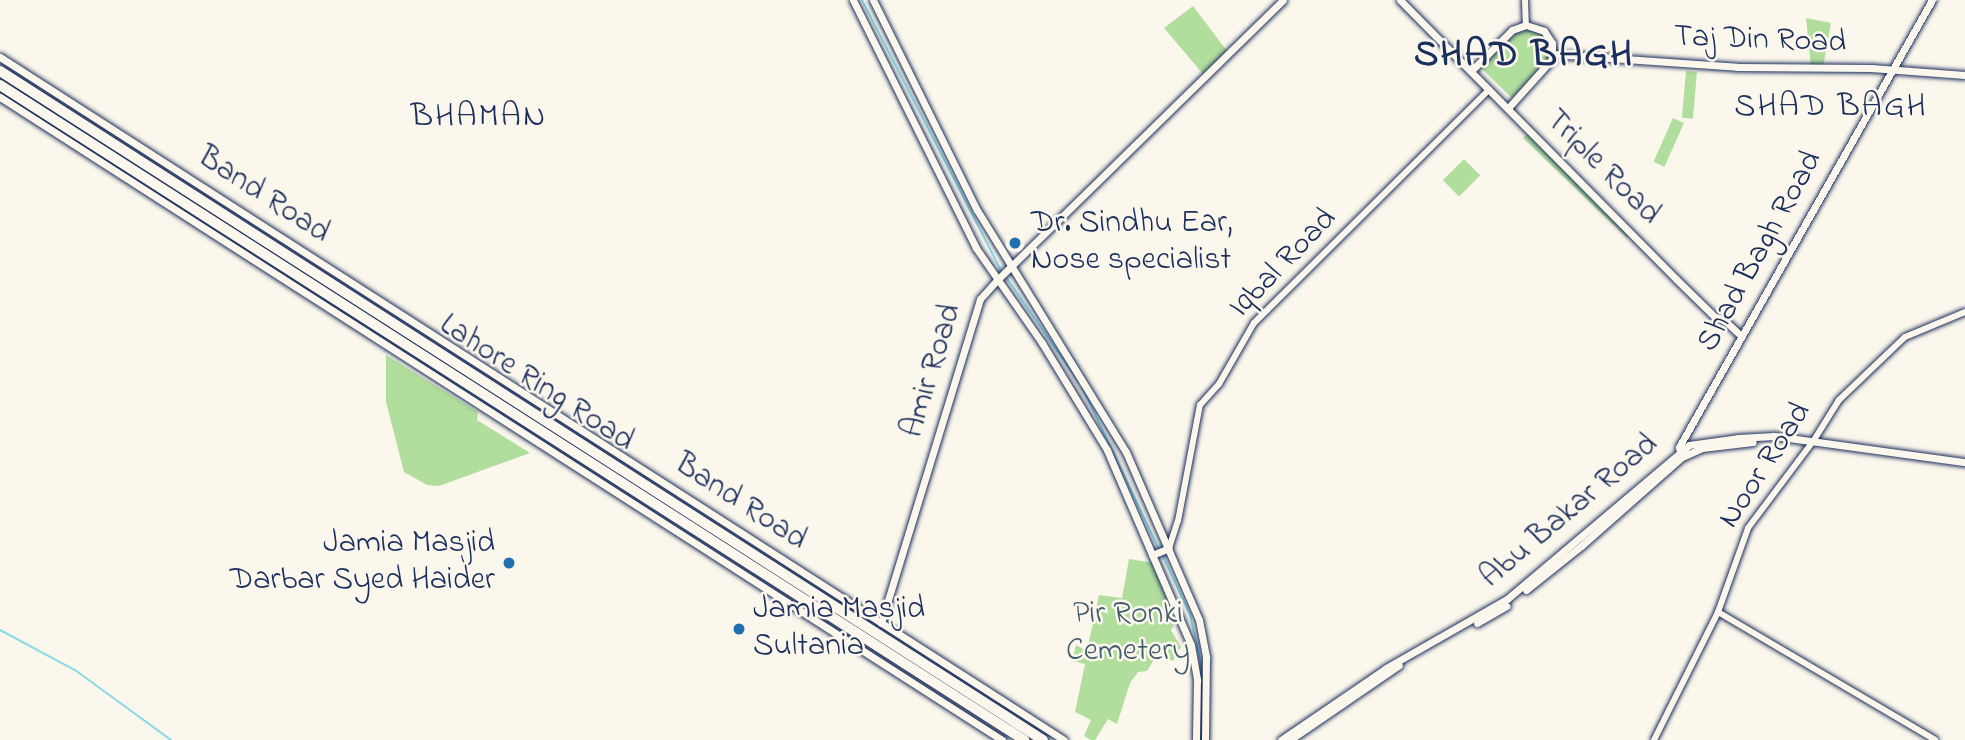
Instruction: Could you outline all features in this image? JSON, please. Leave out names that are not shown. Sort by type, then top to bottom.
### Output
[{"type":"highway","name":"Lahore Ring Road","points":[[0,71],[1043,740]]},
{"type":"highway","name":"Lahore Ring Road","points":[[0,85],[1024,740]]},
{"type":"main road","points":[[853,0],[962,222],[1107,450],[1194,654],[1197,680],[1196,740]]},
{"type":"main road","points":[[873,0],[977,210],[1010,267],[1106,414],[1168,548],[1204,637],[1205,740]]},
{"type":"main road","name":"Amir Road","points":[[881,623],[976,307],[998,279],[1283,0]]},
{"type":"main road","name":"Triple Road","points":[[1401,0],[1715,317],[1723,319],[1741,336]]},
{"type":"main road","name":"Shad Bagh Road","points":[[1680,454],[1741,336],[1933,0]]},
{"type":"main road","points":[[1471,71],[1512,30],[1526,25],[1544,32],[1552,43],[1553,54],[1548,66],[1508,108]]},
{"type":"main road","name":"Taj Din Road","points":[[1553,54],[1737,67],[1892,69],[1965,75]]},
{"type":"main road","name":"Band Road","points":[[0,57],[1064,740]]},
{"type":"main road","name":"Band Road","points":[[0,97],[1002,740]]},
{"type":"main road","name":"Abu Bakar Road","points":[[1290,740],[1395,668],[1491,616],[1680,454],[1702,447],[1738,443],[1813,441],[1965,465]]},
{"type":"main road","points":[[1153,555],[1168,548]]},
{"type":"main road","name":"Abu Bakar Road","points":[[1281,740],[1386,668],[1498,606],[1544,572]]},
{"type":"street","points":[[1525,0],[1526,25]]},
{"type":"street","name":"Iqbal Road","points":[[1168,548],[1172,546],[1200,405],[1219,384],[1254,323],[1489,90]]},
{"type":"street","name":"Noor Road","points":[[1654,740],[1718,612],[1748,528],[1813,441],[1839,400],[1905,337],[1965,312]]},
{"type":"street","points":[[1718,612],[1934,740]]},
{"type":"green space","points":[[1193,6],[1227,51],[1203,74],[1164,28]]},
{"type":"green space","points":[[1806,18],[1831,23],[1823,67],[1811,67]]},
{"type":"green space","points":[[1521,29],[1529,29],[1544,36],[1550,48],[1549,59],[1512,98],[1479,66]]},
{"type":"green space","points":[[1686,71],[1697,72],[1693,119],[1682,118]]},
{"type":"green space","points":[[1673,118],[1684,123],[1664,167],[1653,162]]},
{"type":"green space","points":[[1527,134],[1628,235],[1627,238],[1523,138]]},
{"type":"green space","points":[[1464,159],[1480,175],[1459,196],[1443,180]]},
{"type":"green space","points":[[386,355],[478,412],[477,420],[530,453],[439,486],[427,485],[404,472],[386,402]]},
{"type":"green space","name":"Pir Ronki Cemetery","points":[[1129,559],[1155,563],[1174,604],[1166,609],[1174,625],[1171,630],[1181,647],[1173,661],[1157,655],[1147,671],[1138,672],[1130,683],[1117,724],[1108,719],[1095,740],[1091,740],[1084,736],[1091,720],[1075,712],[1085,664],[1072,661],[1076,645],[1085,650],[1088,646],[1099,595],[1122,598]]},
{"type":"waterway","points":[[862,0],[1001,270]]},
{"type":"waterway","points":[[1006,277],[1079,382]]},
{"type":"waterway","points":[[1082,387],[1159,549]]},
{"type":"waterway","points":[[1162,554],[1190,615],[1201,663],[1200,740]]},
{"type":"waterway","points":[[0,630],[75,670],[171,740]]},
{"type":"place","name":"Dr. Sindhu Ear, Nose specialist","points":[[1015,243]]},
{"type":"place","name":"Jamia Masjid Darbar Syed Haider","points":[[509,563]]},
{"type":"place","name":"Jamia Masjid Sultania","points":[[739,629]]},
{"type":"district","name":"SHAD BAGH","points":[[1524,57]]},
{"type":"district","name":"SHAD BAGH","points":[[1831,108]]},
{"type":"district","name":"BHAMAN","points":[[479,118]]}]
